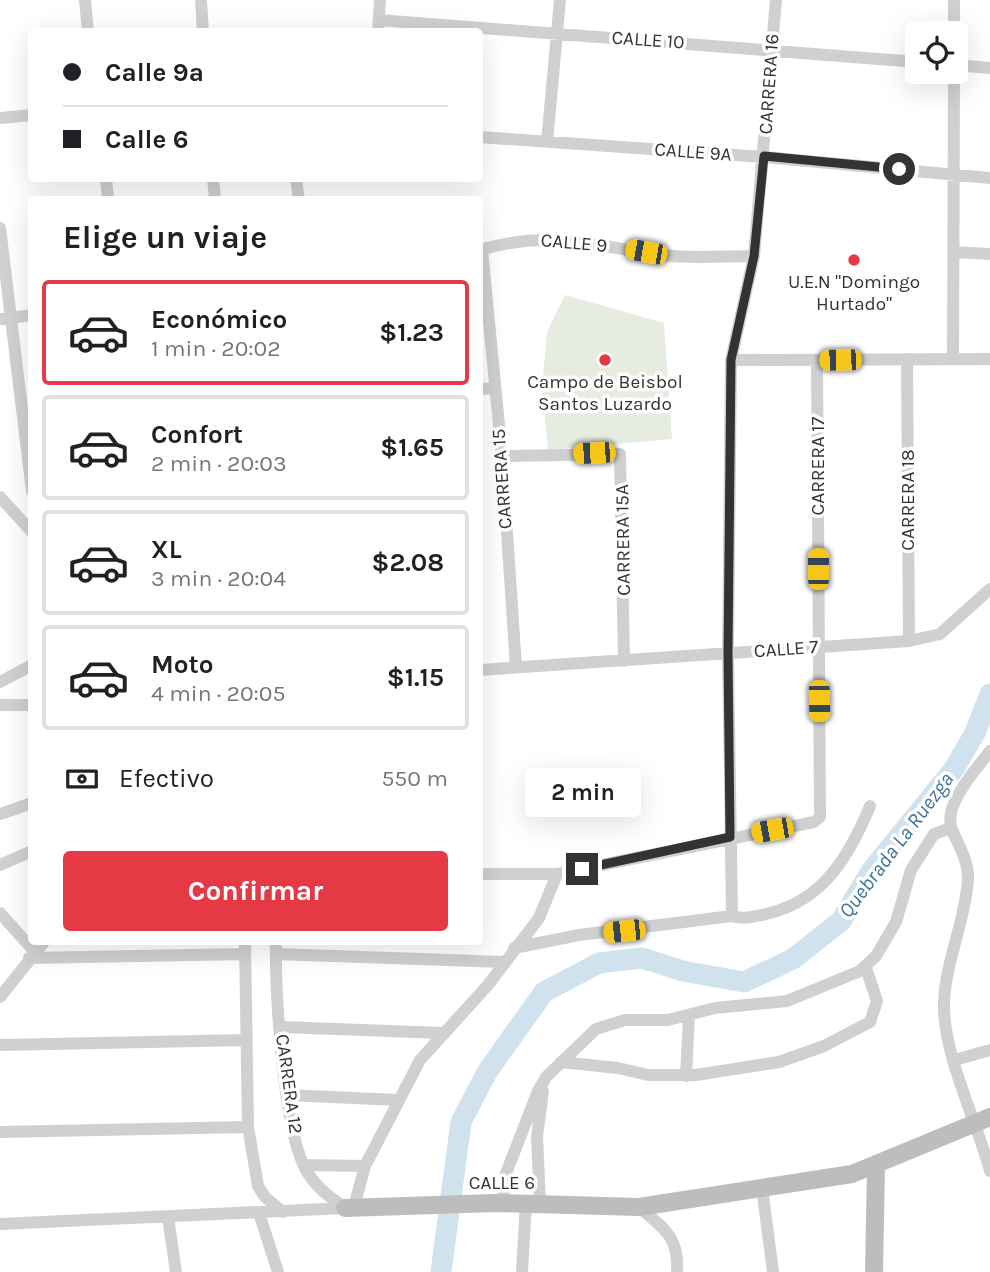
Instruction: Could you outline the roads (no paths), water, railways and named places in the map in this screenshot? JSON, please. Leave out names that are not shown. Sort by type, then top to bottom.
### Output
[{"type":"street","points":[[85,0],[88,28]]},
{"type":"street","points":[[201,0],[203,28]]},
{"type":"street","points":[[379,26],[380,0]]},
{"type":"street","points":[[547,142],[560,0]]},
{"type":"street","name":"CARRERA 16","points":[[732,916],[728,653],[731,360],[754,256],[776,0]]},
{"type":"street","points":[[954,0],[954,21]]},
{"type":"street","name":"CALLE 10","points":[[379,26],[430,28]]},
{"type":"street","name":"CALLE 10","points":[[483,30],[557,33],[905,61]]},
{"type":"street","points":[[968,66],[990,68]]},
{"type":"street","points":[[953,359],[954,84]]},
{"type":"street","points":[[0,118],[28,115]]},
{"type":"street","name":"CALLE 9A","points":[[483,137],[764,156],[990,178]]},
{"type":"street","points":[[0,228],[6,318],[28,464]]},
{"type":"street","name":"CALLE 9","points":[[483,249],[521,239],[552,239],[584,241],[664,255],[754,256]]},
{"type":"street","points":[[953,252],[990,254]]},
{"type":"street","name":"CARRERA 15","points":[[483,270],[502,457],[516,667]]},
{"type":"street","points":[[6,318],[28,315]]},
{"type":"street","name":"CARRERA 18","points":[[907,359],[909,641]]},
{"type":"street","points":[[731,360],[990,359]]},
{"type":"street","name":"CARRERA 17","points":[[730,837],[814,822],[821,810],[817,360]]},
{"type":"street","points":[[483,389],[495,388]]},
{"type":"street","name":"CARRERA 15A","points":[[502,457],[620,454],[624,661]]},
{"type":"street","points":[[0,497],[28,528]]},
{"type":"street","name":"CALLE 7","points":[[483,670],[909,641],[940,634],[990,589]]},
{"type":"street","points":[[0,682],[28,667]]},
{"type":"street","points":[[0,705],[28,705]]},
{"type":"street","points":[[990,751],[956,802],[950,821],[968,873],[944,1001],[955,1060],[972,1123],[990,1171]]},
{"type":"street","points":[[0,814],[28,804]]},
{"type":"street","points":[[514,948],[579,935],[732,916],[745,918],[783,910],[830,880],[855,843],[870,806]]},
{"type":"street","points":[[499,1203],[509,1165],[546,1077],[604,1025],[689,1016],[715,1008],[787,1001],[866,968],[896,922],[909,874],[934,834],[948,829],[953,833]]},
{"type":"street","points":[[483,874],[557,874],[730,837]]},
{"type":"street","points":[[0,864],[28,853]]},
{"type":"street","points":[[349,1207],[365,1166],[420,1060],[465,1012],[539,918],[557,874]]},
{"type":"street","points":[[0,914],[32,955]]},
{"type":"street","points":[[0,998],[41,945]]},
{"type":"street","points":[[32,955],[245,948],[248,1126],[258,1186],[265,1197],[283,1212]]},
{"type":"street","points":[[276,948],[504,962]]},
{"type":"street","name":"CARRERA 12","points":[[276,948],[288,1095],[304,1166],[322,1192],[349,1207]]},
{"type":"street","points":[[561,1062],[618,1068],[648,1075],[687,1076],[779,1062],[860,1029],[876,1014],[877,1001],[866,968]]},
{"type":"street","points":[[687,1076],[689,1016]]},
{"type":"street","points":[[281,1027],[442,1034]]},
{"type":"street","points":[[0,1045],[247,1040]]},
{"type":"street","points":[[955,1060],[990,1050]]},
{"type":"street","points":[[522,1272],[533,1204],[537,1137],[546,1077]]},
{"type":"street","points":[[288,1095],[398,1100]]},
{"type":"street","name":"CALLE 6","points":[[0,1224],[349,1207],[499,1203],[639,1206],[852,1174],[990,1117]]},
{"type":"street","points":[[0,1132],[248,1126]]},
{"type":"street","points":[[304,1166],[365,1166]]},
{"type":"street","points":[[874,1272],[876,1166]]},
{"type":"street","points":[[762,1188],[772,1272]]},
{"type":"street","points":[[639,1206],[669,1233],[678,1250],[677,1272]]},
{"type":"street","points":[[259,1213],[278,1272]]},
{"type":"street","points":[[168,1217],[176,1272]]},
{"type":"waterway","name":"Quebrada La Ruezga","points":[[441,1272],[461,1122],[487,1072],[544,992],[599,963],[642,958],[683,971],[744,982],[793,959],[841,921],[872,870],[954,769],[975,733],[990,694]]},
{"type":"place","name":"U.E.N \"Domingo Hurtado\"","points":[[854,260]]},
{"type":"place","name":"Campo de Beisbol Santos Luzardo","points":[[605,360]]}]
